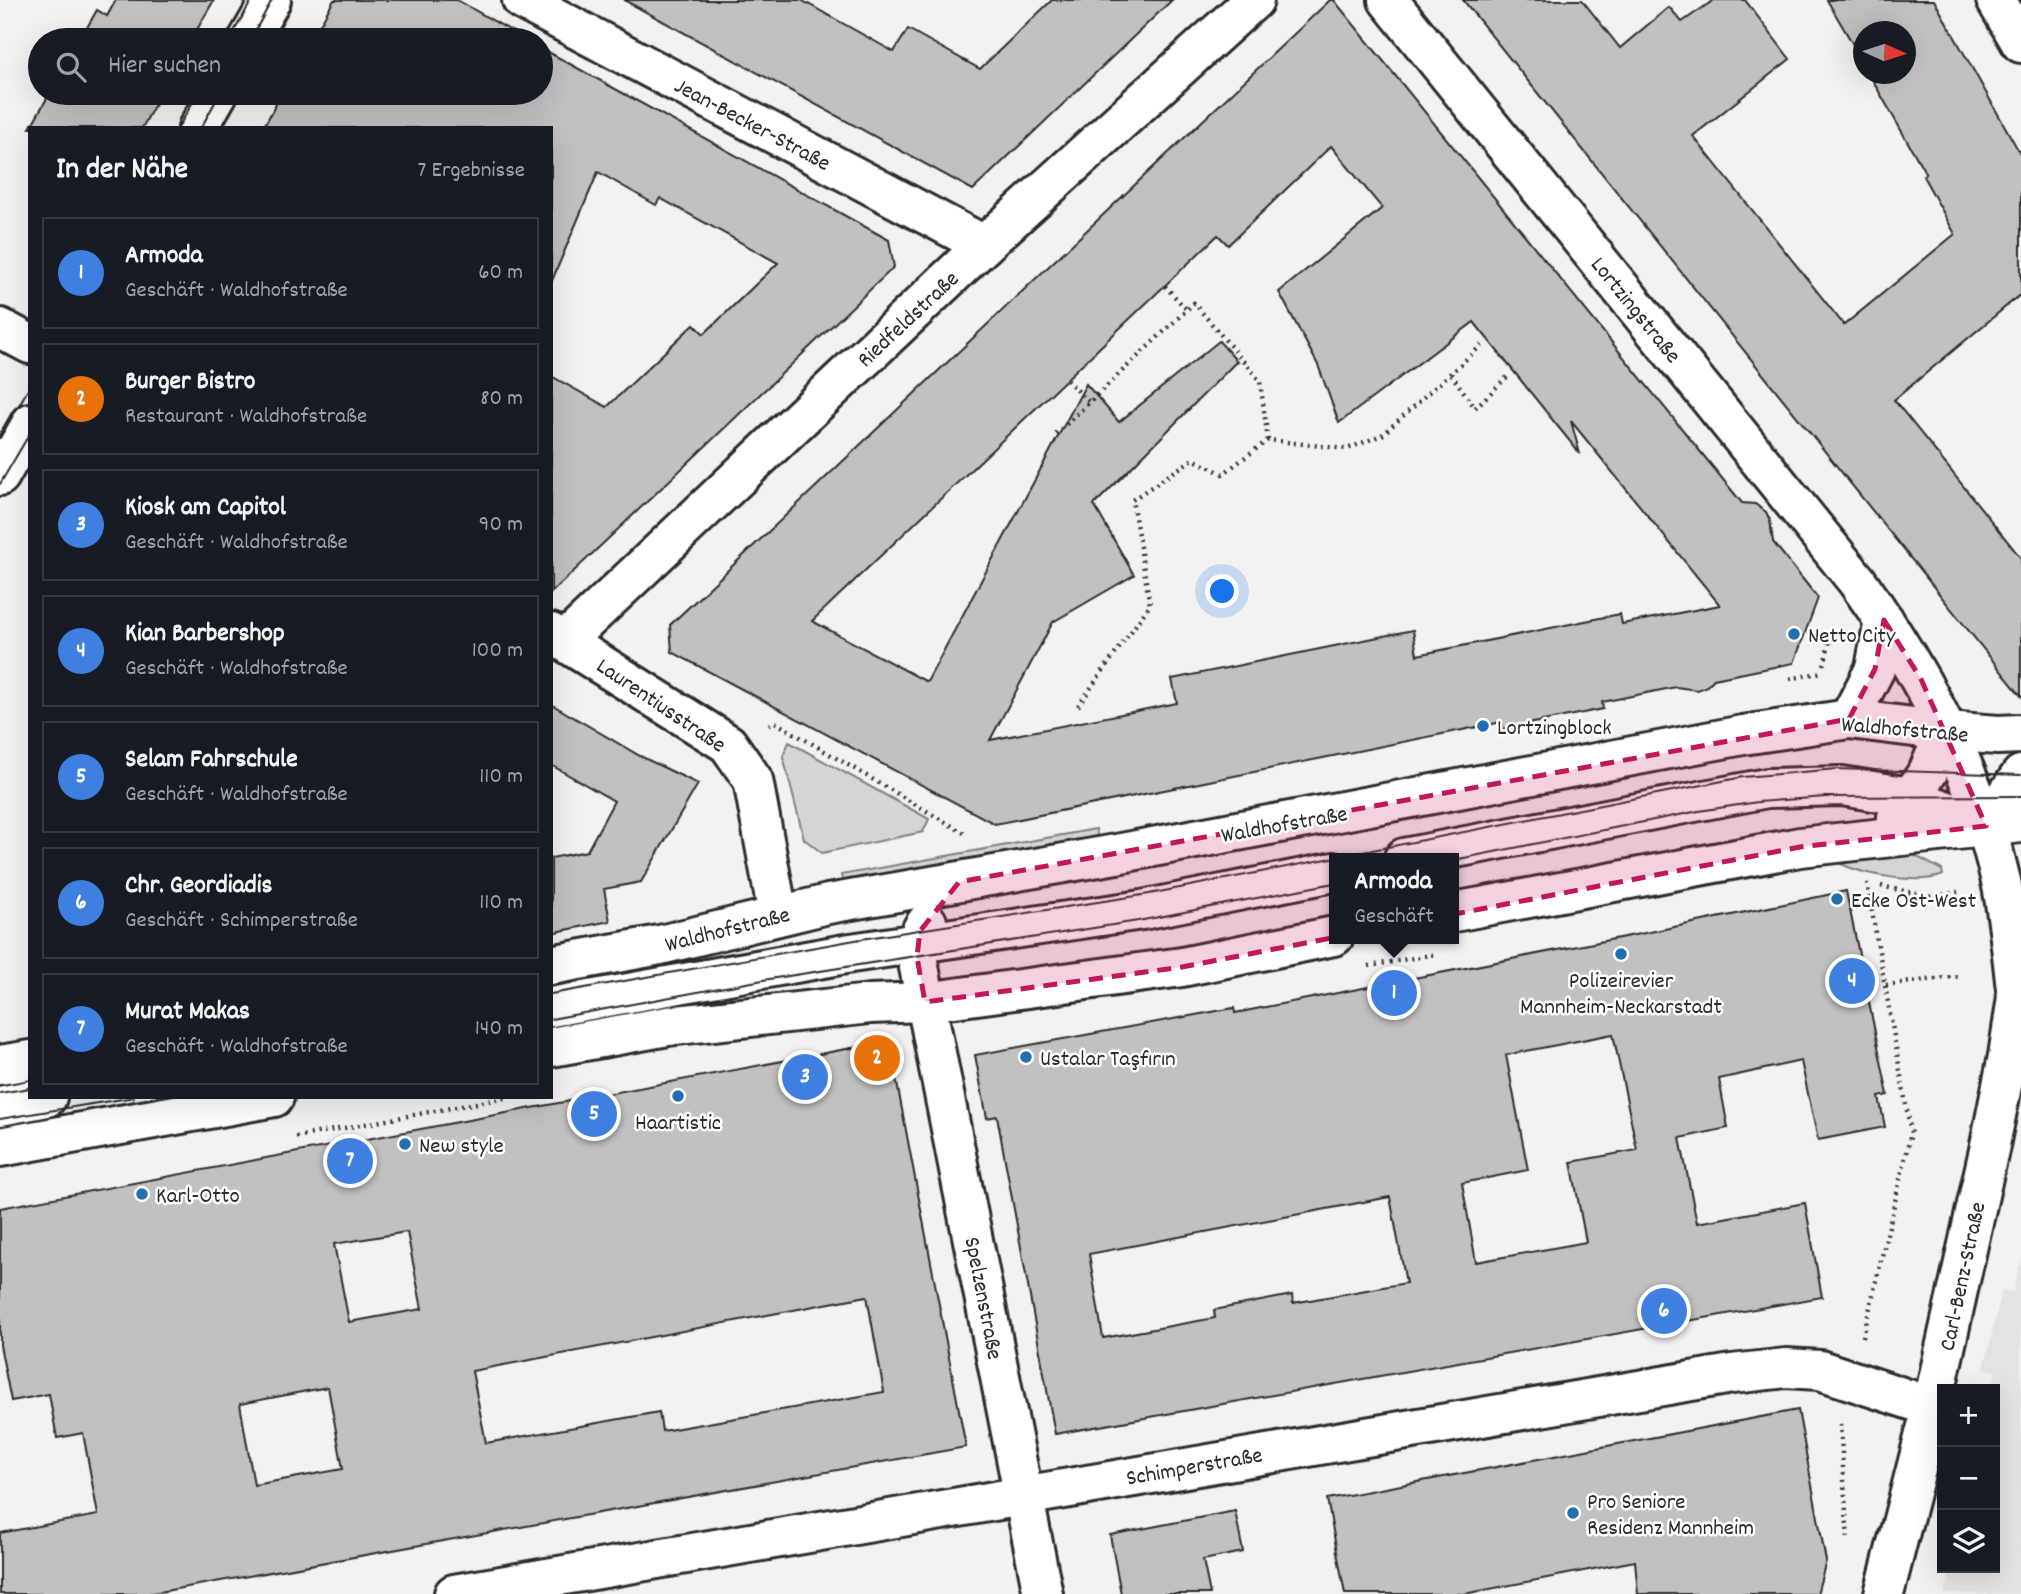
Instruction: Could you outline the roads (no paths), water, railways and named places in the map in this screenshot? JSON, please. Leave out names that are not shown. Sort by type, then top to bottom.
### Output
[{"type":"street","points":[[255,28],[271,0]]},
{"type":"street","name":"Jean-Becker-Straße","points":[[522,0],[984,245]]},
{"type":"street","name":"Riedfeldstraße","points":[[558,637],[1254,0]]},
{"type":"street","name":"Lortzingstraße","points":[[1388,0],[1857,581],[1921,679],[1946,732]]},
{"type":"street","points":[[1996,0],[2021,43]]},
{"type":"street","points":[[199,126],[211,105]]},
{"type":"street","points":[[0,328],[28,343]]},
{"type":"street","points":[[0,476],[28,427]]},
{"type":"street","points":[[1849,719],[1875,669],[1884,620]]},
{"type":"street","name":"Laurentiusstraße","points":[[558,637],[728,744],[753,780],[778,915]]},
{"type":"street","name":"Waldhofstraße","points":[[553,965],[660,945],[778,915],[1394,803],[1742,735],[1849,719],[1946,732],[2021,734]]},
{"type":"street","points":[[1883,838],[1928,772],[1946,732]]},
{"type":"street","name":"Carl-Benz-Straße","points":[[1884,1594],[1932,1407],[1989,1150],[2019,991],[2001,883],[2004,825],[1946,732]]},
{"type":"street","points":[[2004,825],[2021,775]]},
{"type":"street","points":[[1430,853],[1767,788],[1842,786],[1910,797],[2004,825]]},
{"type":"street","points":[[1459,911],[1800,847],[2004,825]]},
{"type":"street","points":[[553,1007],[916,943],[1142,910],[1329,873]]},
{"type":"street","points":[[916,943],[920,931],[959,882]]},
{"type":"street","points":[[553,1047],[668,1026],[870,1004],[925,1002],[1182,967],[1329,937]]},
{"type":"street","name":"Spelzenstraße","points":[[916,943],[925,1002],[1043,1594]]},
{"type":"street","points":[[0,1065],[28,1060]]},
{"type":"street","points":[[0,1106],[37,1099]]},
{"type":"street","points":[[0,1147],[263,1099]]},
{"type":"street","name":"Schimperstraße","points":[[454,1594],[1732,1374],[1786,1368],[1820,1370],[1932,1407]]},
{"type":"tram line","points":[[236,28],[252,0]]},
{"type":"tram line","points":[[257,28],[272,0]]},
{"type":"tram line","points":[[179,126],[191,105]]},
{"type":"tram line","points":[[202,126],[213,105]]},
{"type":"tram line","points":[[0,438],[28,389]]},
{"type":"tram line","points":[[0,484],[28,436]]},
{"type":"tram line","points":[[1357,853],[1743,777],[1837,769],[2021,775]]},
{"type":"tram line","points":[[1459,859],[1699,811],[1758,802],[1826,797],[2021,796]]},
{"type":"tram line","points":[[553,994],[861,939],[1149,894],[1329,859]]},
{"type":"tram line","points":[[553,1019],[763,980],[1138,921],[1329,884]]},
{"type":"tram line","points":[[0,1093],[28,1088]]},
{"type":"tram line","points":[[0,1119],[122,1099]]},
{"type":"place","name":"Netto City","points":[[1794,634]]},
{"type":"place","name":"Lortzingblock","points":[[1483,726]]},
{"type":"place","name":"Ecke Ost-West","points":[[1837,899]]},
{"type":"place","name":"Polizeirevier Mannheim-Neckarstadt","points":[[1621,954]]},
{"type":"place","name":"Kian Barbershop","points":[[1852,981]]},
{"type":"place","name":"Armoda","points":[[1394,993]]},
{"type":"place","name":"Ustalar Taşfırın","points":[[1026,1057]]},
{"type":"place","name":"Burger Bistro","points":[[877,1058]]},
{"type":"place","name":"Kiosk am Capitol","points":[[805,1077]]},
{"type":"place","name":"Haartistic","points":[[678,1096]]},
{"type":"place","name":"Selam Fahrschule","points":[[594,1114]]},
{"type":"place","name":"New style","points":[[405,1144]]},
{"type":"place","name":"Murat Makas","points":[[350,1161]]},
{"type":"place","name":"Karl-Otto","points":[[142,1194]]},
{"type":"place","name":"Chr. Geordiadis","points":[[1664,1311]]},
{"type":"place","name":"Pro Seniore Residenz Mannheim","points":[[1573,1513]]}]
